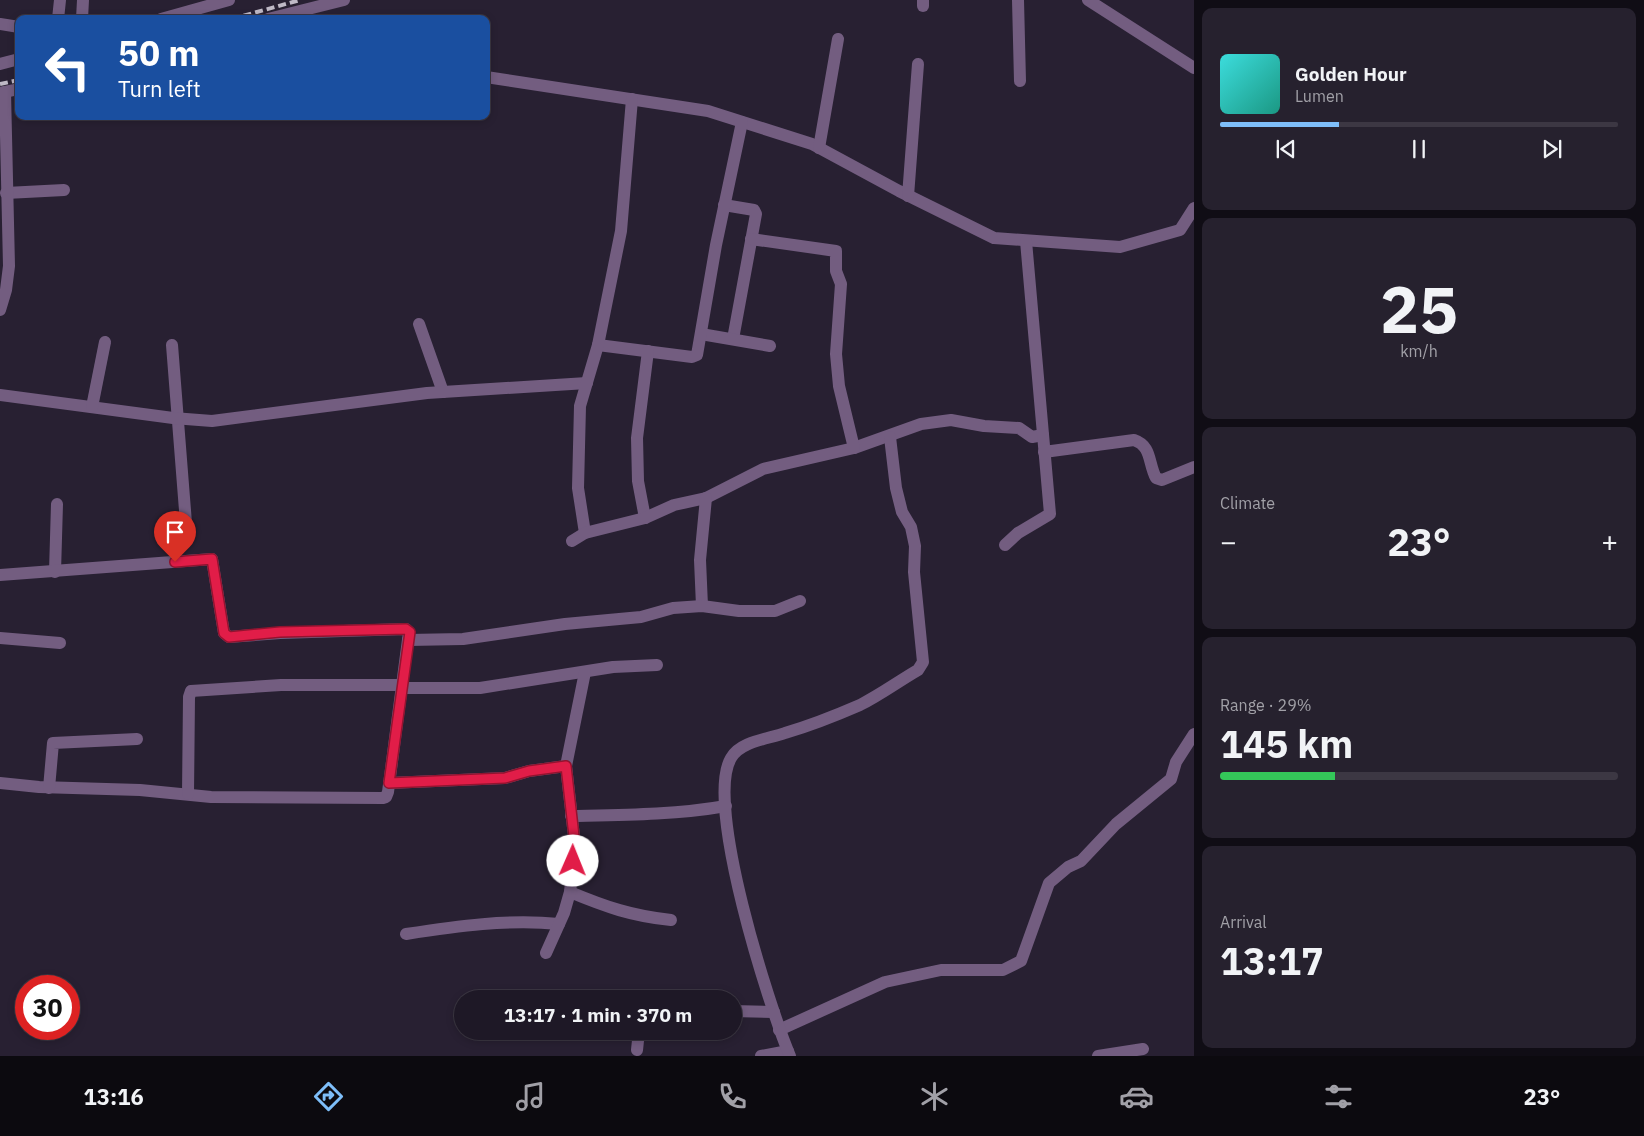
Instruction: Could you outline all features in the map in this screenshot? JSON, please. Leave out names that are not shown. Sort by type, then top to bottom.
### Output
[{"type":"street","points":[[58,15],[60,0]]},
{"type":"street","points":[[82,15],[83,0]]},
{"type":"street","points":[[176,15],[229,0]]},
{"type":"street","points":[[284,15],[344,0]]},
{"type":"street","points":[[1018,0],[1020,81]]},
{"type":"street","points":[[1094,2],[1194,68]]},
{"type":"street","points":[[0,24],[15,26]]},
{"type":"street","points":[[819,148],[838,39]]},
{"type":"street","points":[[0,64],[15,60]]},
{"type":"street","points":[[908,196],[918,64]]},
{"type":"street","points":[[490,78],[708,111],[819,148],[908,196],[994,238],[1120,247],[1180,230],[1194,208]]},
{"type":"street","points":[[0,310],[6,290],[4,274],[6,193],[3,92]]},
{"type":"street","points":[[585,533],[578,488],[580,406],[598,345],[621,231],[632,99]]},
{"type":"street","points":[[598,345],[692,357],[697,355],[724,205],[742,122]]},
{"type":"street","points":[[6,193],[64,190]]},
{"type":"street","points":[[724,205],[754,210],[756,214],[733,339]]},
{"type":"street","points":[[752,239],[836,251],[836,271],[841,284],[836,354],[839,386],[854,448]]},
{"type":"street","points":[[1005,545],[1018,533],[1050,514],[1026,241]]},
{"type":"street","points":[[419,324],[443,392]]},
{"type":"street","points":[[701,334],[770,346]]},
{"type":"street","points":[[92,407],[105,342]]},
{"type":"street","points":[[172,345],[176,418],[186,523]]},
{"type":"street","points":[[645,518],[638,481],[637,438],[648,351]]},
{"type":"street","points":[[0,395],[212,421],[443,392],[587,383]]},
{"type":"street","points":[[572,540],[585,533],[645,518],[674,505],[706,498],[763,469],[854,448],[890,437],[922,424],[951,420],[984,426],[1019,428],[1032,437],[1043,435]]},
{"type":"street","points":[[761,1056],[789,1053],[779,1030],[736,884],[726,806],[726,778],[731,758],[746,745],[787,733],[860,705],[918,670],[923,662],[914,572],[915,546],[911,527],[902,512],[896,488],[890,437]]},
{"type":"street","points":[[1044,452],[1134,440],[1140,442],[1148,451],[1156,478],[1162,480],[1194,467]]},
{"type":"street","points":[[702,606],[700,560],[706,498]]},
{"type":"street","points":[[55,572],[57,504]]},
{"type":"street","points":[[0,575],[212,559],[224,633],[229,637],[280,632],[406,629],[410,632],[386,797],[188,794],[140,790],[49,788],[0,783]]},
{"type":"street","points":[[408,640],[463,639],[565,624],[641,617],[673,608],[702,606],[739,611],[775,611],[800,601]]},
{"type":"street","points":[[0,638],[60,643]]},
{"type":"street","points":[[188,794],[189,698],[191,691],[281,685],[480,688],[613,667],[657,664]]},
{"type":"street","points":[[546,953],[570,892],[575,845],[566,766],[585,672]]},
{"type":"street","points":[[779,1030],[885,982],[940,970],[1003,970],[1021,961],[1048,883],[1068,867],[1081,861],[1116,824],[1171,779],[1176,762],[1194,734]]},
{"type":"street","points":[[49,788],[53,743],[137,739]]},
{"type":"street","points":[[389,783],[505,778],[529,771],[566,766]]},
{"type":"street","points":[[572,816],[698,811],[726,806]]},
{"type":"street","points":[[570,892],[606,907],[637,916],[671,920]]},
{"type":"street","points":[[406,934],[455,927],[516,922],[559,924]]},
{"type":"street","points":[[742,1012],[774,1012]]},
{"type":"street","points":[[637,1050],[638,1040]]},
{"type":"street","points":[[1098,1056],[1143,1049]]},
{"type":"railway","points":[[246,15],[300,0]]},
{"type":"railway","points":[[0,84],[15,81]]},
{"type":"route","points":[[175,562],[212,559],[224,633],[229,637],[280,632],[406,629],[410,632],[401,685],[389,783],[505,778],[529,771],[566,766],[575,845],[573,861]]}]
